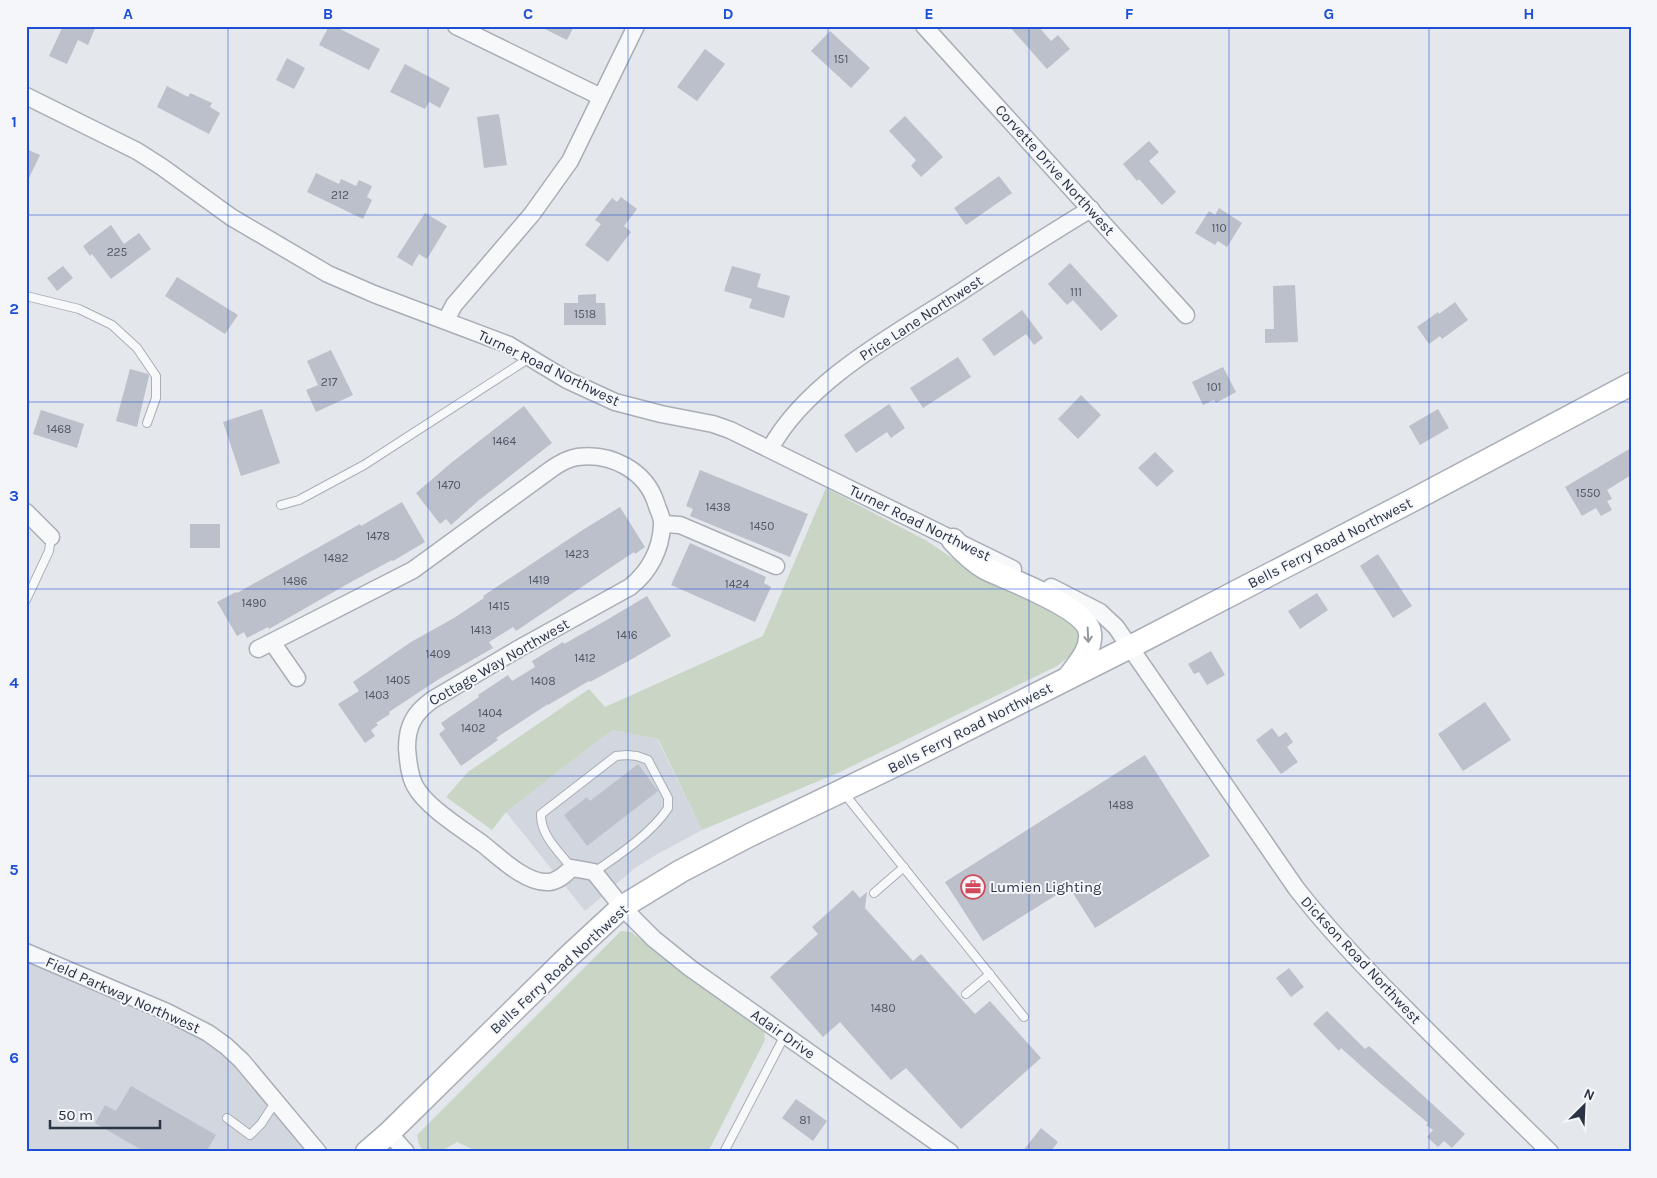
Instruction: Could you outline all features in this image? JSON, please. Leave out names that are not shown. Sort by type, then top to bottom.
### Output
[{"type":"main road","name":"Bells Ferry Road Northwest","points":[[367,1152],[560,964],[622,908],[681,870],[750,834],[908,759],[1130,647],[1631,384]]},
{"type":"main road","points":[[953,540],[970,558],[984,567],[1057,602],[1077,614],[1086,624],[1090,632],[1085,656],[1069,678]]},
{"type":"street","points":[[456,26],[602,97]]},
{"type":"street","points":[[446,320],[454,305],[532,214],[570,161],[636,26]]},
{"type":"street","name":"Corvette Drive Northwest","points":[[924,26],[1186,314]]},
{"type":"street","name":"Turner Road Northwest","points":[[26,96],[137,151],[231,217],[328,274],[374,294],[509,345],[567,380],[615,402],[661,414],[713,424],[730,430],[1100,612],[1116,627],[1130,647]]},
{"type":"street","name":"Price Lane Northwest","points":[[770,449],[789,421],[815,392],[872,349],[1090,209]]},
{"type":"street","name":"Cottage Way Northwest","points":[[297,678],[265,645],[413,570],[562,462],[578,457],[601,457],[620,462],[637,474],[649,486],[663,524],[657,553],[649,568],[630,588],[518,649],[420,708],[412,722],[407,740],[408,762],[414,785],[428,802],[514,869],[537,880],[549,882],[560,878],[572,868]]},
{"type":"street","points":[[26,512],[51,537]]},
{"type":"street","points":[[663,524],[680,525],[776,566]]},
{"type":"street","name":"Dickson Road Northwest","points":[[1130,647],[1279,864],[1316,914],[1349,951],[1428,1032],[1550,1152]]},
{"type":"street","points":[[572,868],[594,872],[622,908]]},
{"type":"street","name":"Adair Drive","points":[[622,908],[654,939],[690,968],[950,1152]]},
{"type":"street","name":"Field Parkway Northwest","points":[[26,952],[167,1012],[208,1033],[242,1061],[318,1152]]},
{"type":"street","points":[[389,1132],[406,1152]]},
{"type":"lane","points":[[26,296],[79,309],[112,325],[138,348],[156,376],[156,398],[147,423]]},
{"type":"lane","points":[[281,505],[299,500],[364,465],[531,357]]},
{"type":"lane","points":[[26,600],[49,551],[51,537]]},
{"type":"lane","points":[[572,868],[548,838],[543,827],[541,814],[616,756],[639,756],[648,761],[668,798],[668,808],[658,822],[611,861],[594,872]]},
{"type":"lane","points":[[842,790],[1024,1017]]},
{"type":"lane","points":[[874,893],[904,867]]},
{"type":"lane","points":[[966,994],[990,974]]},
{"type":"lane","points":[[724,1152],[785,1035]]},
{"type":"lane","points":[[227,1118],[250,1135],[261,1124],[276,1101]]},
{"type":"shaded area","points":[[612,730],[657,739],[702,830],[635,868],[585,911],[506,812]]},
{"type":"shaded area","points":[[26,962],[212,1039],[328,1152],[26,1152]]},
{"type":"green space","points":[[826,488],[927,541],[980,577],[1065,616],[1078,629],[1079,641],[1074,653],[1057,666],[840,772],[702,830],[658,739],[612,730],[506,812],[492,830],[446,797],[468,772],[589,689],[605,707],[763,636]]},
{"type":"green space","points":[[621,931],[631,932],[764,1032],[765,1040],[708,1152],[478,1152],[457,1142],[440,1152],[425,1152],[419,1145],[417,1135]]},
{"type":"building","points":[[63,26],[96,26],[88,45],[78,40],[67,64],[49,56]]},
{"type":"building","points":[[329,26],[334,26],[380,49],[369,70],[319,45]]},
{"type":"building","points":[[539,26],[574,26],[567,40]]},
{"type":"building","points":[[1009,26],[1038,26],[1051,41],[1058,35],[1070,49],[1047,69]]},
{"type":"building","points":[[830,31],[870,68],[851,88],[811,51]]},
{"type":"building","points":[[705,49],[725,64],[697,101],[677,87]]},
{"type":"building","points":[[287,58],[305,68],[294,89],[276,80]]},
{"type":"building","points":[[405,64],[450,88],[440,108],[429,102],[425,109],[390,92]]},
{"type":"building","points":[[167,86],[188,97],[190,93],[212,103],[210,107],[220,113],[209,134],[157,107]]},
{"type":"building","points":[[499,114],[507,165],[484,168],[477,117]]},
{"type":"building","points":[[905,116],[943,157],[921,177],[911,166],[916,160],[889,131]]},
{"type":"building","points":[[1149,141],[1159,152],[1149,161],[1176,192],[1162,205],[1139,179],[1137,181],[1123,164]]},
{"type":"building","points":[[26,149],[40,155],[26,184]]},
{"type":"building","points":[[316,173],[339,184],[341,179],[356,186],[359,180],[372,186],[367,197],[372,200],[363,219],[307,192]]},
{"type":"building","points":[[999,176],[1012,193],[966,225],[954,208]]},
{"type":"building","points":[[621,197],[637,209],[624,226],[631,232],[608,262],[585,245],[601,224],[595,220],[612,198],[617,202]]},
{"type":"building","points":[[1219,208],[1242,223],[1227,247],[1218,241],[1215,245],[1195,233],[1209,211],[1215,215]]},
{"type":"building","points":[[425,213],[447,226],[427,259],[419,254],[412,266],[397,257]]},
{"type":"building","points":[[111,225],[124,244],[139,233],[151,249],[111,279],[92,254],[90,256],[83,246]]},
{"type":"building","points":[[1070,263],[1118,316],[1101,331],[1073,300],[1067,305],[1048,284]]},
{"type":"building","points":[[63,266],[73,278],[57,291],[47,278]]},
{"type":"building","points":[[732,266],[761,274],[757,287],[790,296],[784,318],[749,308],[752,299],[724,291]]},
{"type":"building","points":[[177,277],[238,315],[225,334],[165,296]]},
{"type":"building","points":[[1295,285],[1298,342],[1265,343],[1265,329],[1274,329],[1273,286]]},
{"type":"building","points":[[596,294],[596,303],[605,303],[606,325],[564,325],[564,303],[578,303],[578,295]]},
{"type":"building","points":[[1455,302],[1468,320],[1442,339],[1440,336],[1429,344],[1417,327]]},
{"type":"building","points":[[1022,310],[1043,338],[1034,345],[1026,334],[994,356],[982,339]]},
{"type":"building","points":[[331,350],[353,395],[316,412],[306,390],[318,385],[307,361]]},
{"type":"building","points":[[958,357],[971,377],[923,408],[910,388]]},
{"type":"building","points":[[1223,367],[1236,392],[1216,403],[1214,400],[1203,405],[1192,382]]},
{"type":"building","points":[[130,369],[148,374],[149,376],[137,427],[116,421]]},
{"type":"building","points":[[1081,395],[1101,415],[1078,439],[1058,419]]},
{"type":"building","points":[[889,404],[905,428],[891,438],[887,432],[856,453],[844,435]]},
{"type":"building","points":[[524,406],[552,443],[478,501],[451,525],[446,519],[440,524],[416,493]]},
{"type":"building","points":[[262,409],[280,463],[241,476],[223,422]]},
{"type":"building","points":[[1438,409],[1449,428],[1420,445],[1409,426]]},
{"type":"building","points":[[41,410],[84,424],[77,448],[33,434]]},
{"type":"building","points":[[1631,448],[1631,475],[1607,490],[1612,499],[1607,501],[1612,510],[1601,516],[1596,508],[1582,516],[1565,487]]},
{"type":"building","points":[[1155,452],[1174,471],[1157,487],[1138,468]]},
{"type":"building","points":[[700,470],[808,514],[790,557],[690,516],[693,509],[686,506]]},
{"type":"building","points":[[402,502],[425,542],[269,629],[268,627],[247,638],[244,632],[237,636],[217,602],[237,593],[360,524],[361,526]]},
{"type":"building","points":[[620,507],[645,547],[635,554],[634,552],[516,631],[513,627],[489,642],[493,648],[439,679],[389,712],[390,714],[376,723],[378,725],[371,730],[375,736],[365,743],[338,704],[359,691],[353,682],[411,642],[454,618],[484,598],[483,596]]},
{"type":"building","points":[[190,524],[220,524],[220,548],[190,548]]},
{"type":"building","points":[[690,543],[766,577],[764,583],[771,587],[755,622],[671,585]]},
{"type":"building","points":[[1378,554],[1412,606],[1393,618],[1360,566]]},
{"type":"building","points":[[1317,593],[1328,610],[1300,629],[1288,611]]},
{"type":"building","points":[[647,596],[671,636],[548,704],[496,738],[498,740],[461,766],[439,734],[445,729],[441,723],[508,675],[512,681],[535,667],[532,661]]},
{"type":"building","points":[[1211,651],[1225,675],[1207,685],[1199,672],[1194,674],[1188,664]]},
{"type":"building","points":[[1485,702],[1511,740],[1463,771],[1438,734]]},
{"type":"building","points":[[1272,728],[1279,737],[1286,732],[1293,742],[1287,747],[1298,762],[1281,774],[1256,740]]},
{"type":"building","points":[[1145,755],[1210,856],[1095,928],[1069,887],[983,941],[945,882]]},
{"type":"building","points":[[638,764],[658,791],[587,846],[564,815],[587,797],[590,801]]},
{"type":"building","points":[[853,890],[860,898],[867,892],[865,908],[913,961],[921,954],[975,1014],[990,1001],[1041,1058],[961,1129],[906,1068],[891,1080],[840,1022],[823,1037],[770,977],[818,934],[812,927]]},
{"type":"building","points":[[1289,968],[1304,987],[1291,997],[1276,978]]},
{"type":"building","points":[[1327,1011],[1365,1049],[1369,1046],[1465,1134],[1452,1148],[1444,1141],[1438,1147],[1427,1137],[1433,1130],[1426,1125],[1428,1123],[1341,1048],[1339,1051],[1313,1024]]},
{"type":"building","points":[[131,1086],[216,1135],[206,1152],[145,1152],[95,1123],[105,1105],[116,1111]]},
{"type":"building","points":[[796,1099],[827,1121],[813,1141],[782,1118]]},
{"type":"building","points":[[1041,1128],[1058,1142],[1050,1152],[1022,1152]]},
{"type":"place","name":"Lumien Lighting","points":[[973,887]]}]
